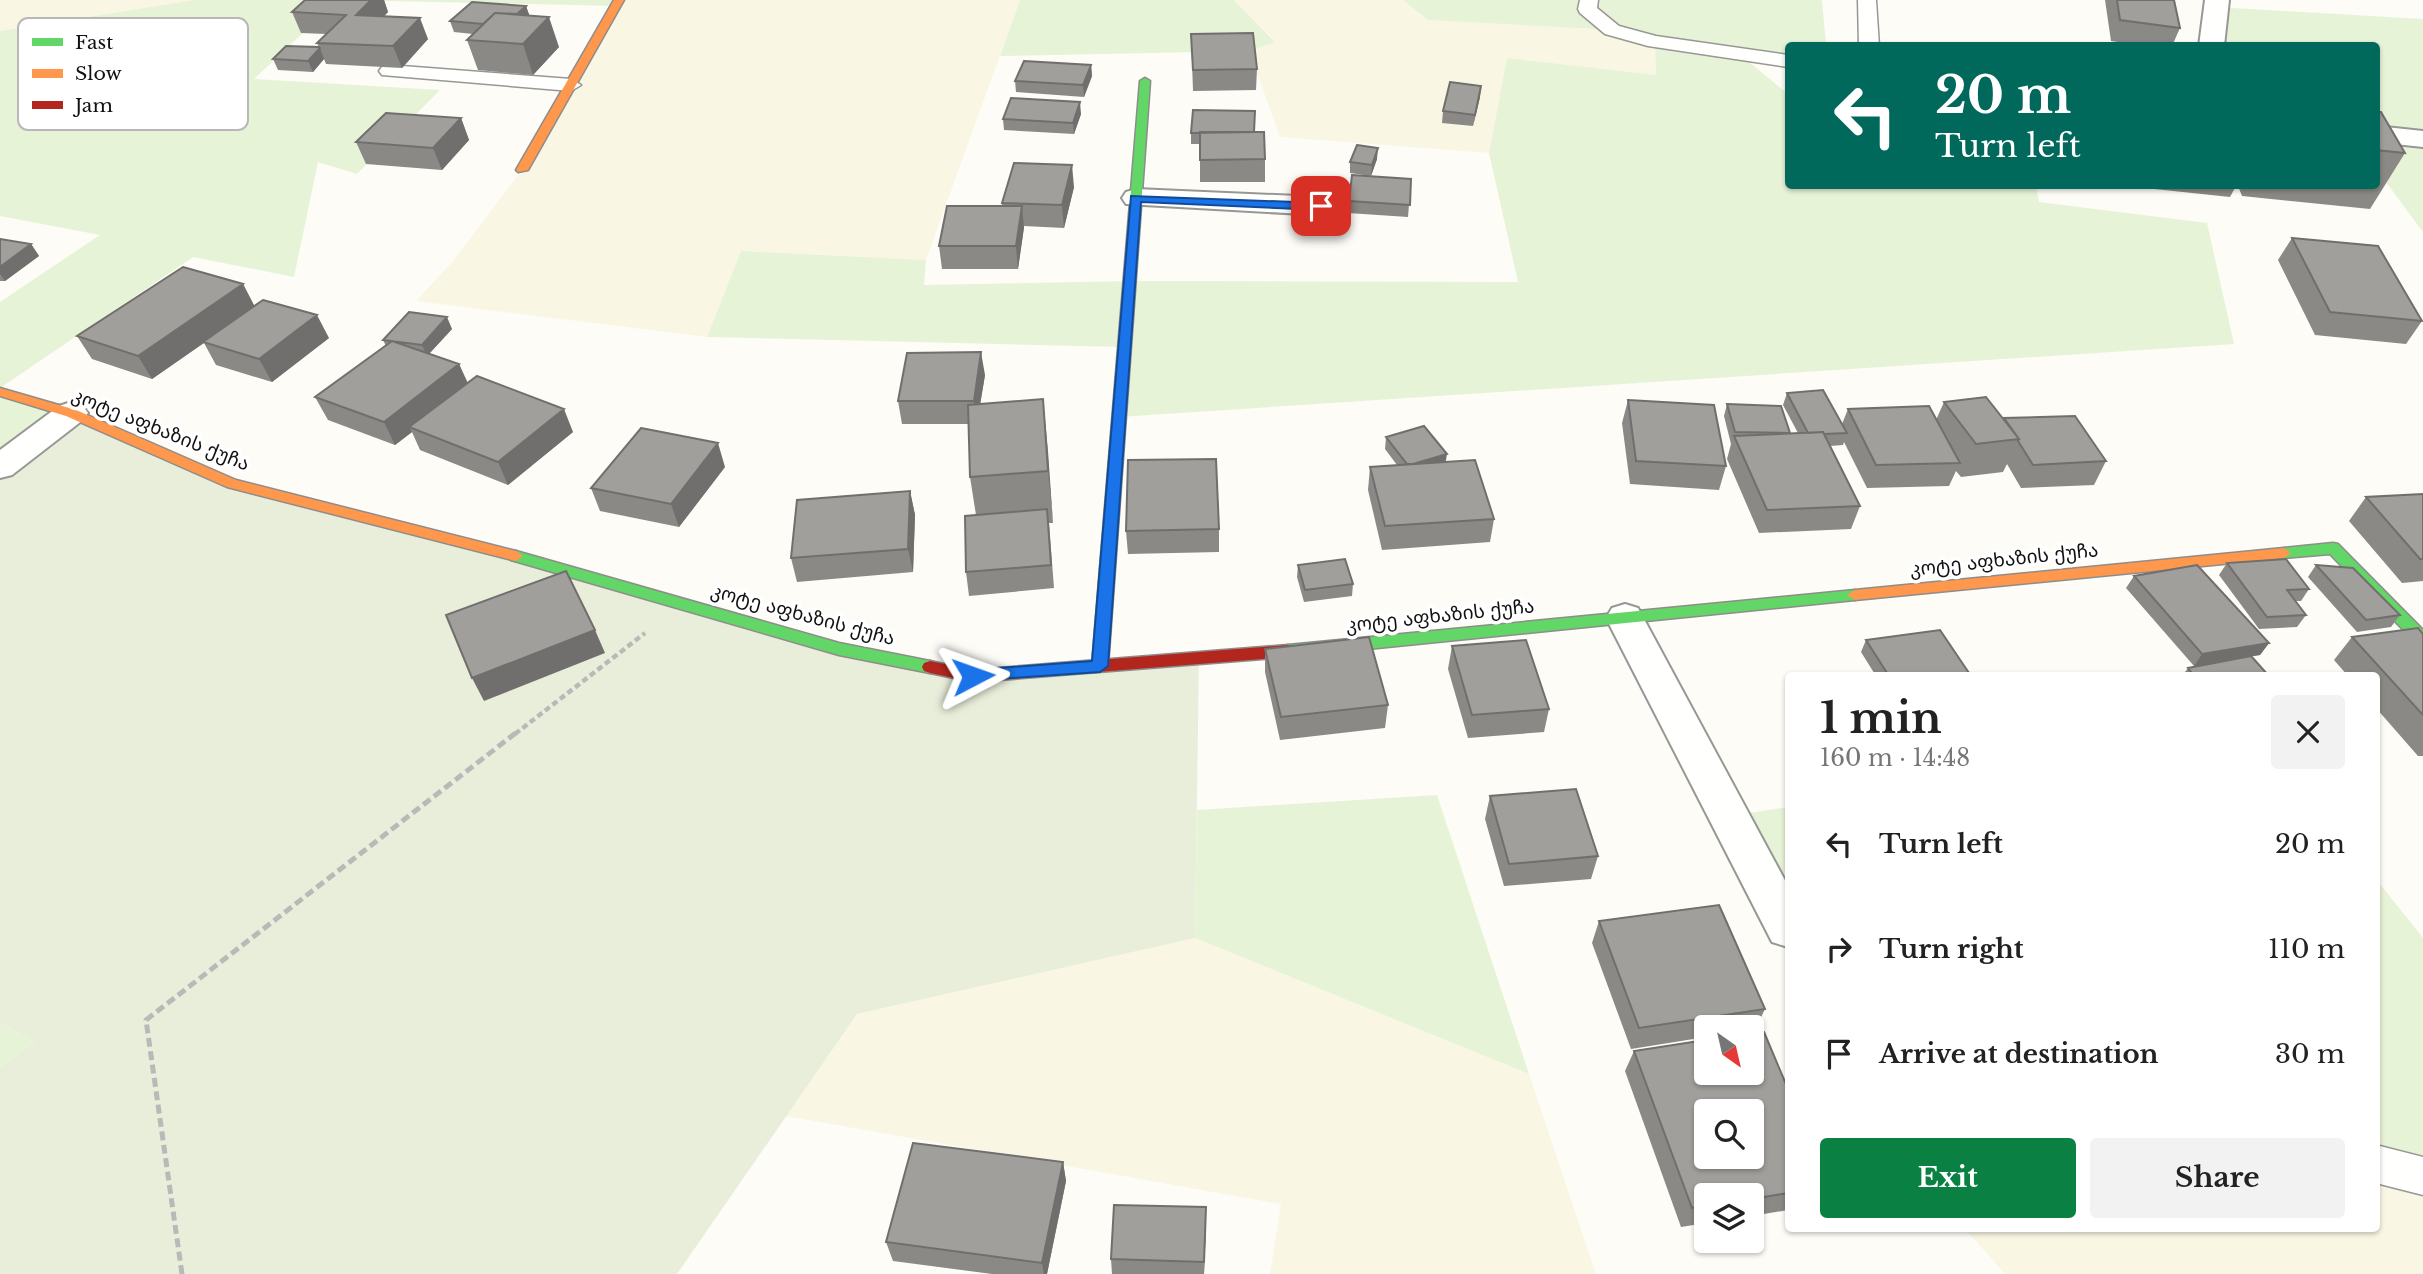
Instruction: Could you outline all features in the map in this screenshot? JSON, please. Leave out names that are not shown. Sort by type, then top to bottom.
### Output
[{"type":"street","points":[[522,170],[619,0]]},
{"type":"street","points":[[2212,42],[2217,0]]},
{"type":"street","points":[[1100,666],[1145,81]]},
{"type":"street","points":[[2380,134],[2423,139]]},
{"type":"street","points":[[1136,198],[1321,206]]},
{"type":"street","name":"კოტე აფხაზის ქუჩა","points":[[0,392],[71,413],[232,484],[589,575],[839,649],[973,676],[1625,618],[2333,548],[2423,640]]},
{"type":"street","points":[[0,467],[71,413]]},
{"type":"street","points":[[1625,618],[1785,922]]},
{"type":"lane","points":[[1589,0],[1587,9],[1612,30],[1655,42],[1785,61]]},
{"type":"lane","points":[[1867,0],[1869,42]]},
{"type":"lane","points":[[389,71],[571,85]]},
{"type":"lane","points":[[2380,1165],[2423,1177]]},
{"type":"path","points":[[182,1274],[146,1020],[684,603]]},
{"type":"shaded area","points":[[0,0],[194,0],[81,18],[18,18],[18,28],[0,31]]},
{"type":"shaded area","points":[[619,0],[1020,0],[926,260],[741,251],[707,337],[416,301],[453,261],[522,170]]},
{"type":"shaded area","points":[[1234,0],[1403,0],[1428,20],[1612,30],[1655,42],[1656,75],[1507,59],[1489,153],[1280,137],[1249,51],[1275,41]]},
{"type":"shaded area","points":[[1195,938],[1529,1074],[1596,1274],[1270,1274],[1281,1204],[786,1116],[857,1014]]},
{"type":"shaded area","points":[[2380,1165],[2423,1176],[2423,1274],[2005,1274],[1968,1232],[2380,1232]]},
{"type":"green space","points":[[194,0],[338,0],[254,79],[440,90],[357,174],[318,162],[294,277],[193,257],[0,388],[0,302],[100,235],[0,216],[0,31],[18,28],[18,130],[248,130],[248,18],[81,18]]},
{"type":"green space","points":[[346,0],[619,0],[616,6]]},
{"type":"green space","points":[[1020,0],[1234,0],[1275,42],[1249,51],[1000,56]]},
{"type":"green space","points":[[1403,0],[1822,0],[1826,42],[1785,42],[1785,61],[1743,57],[1785,92],[1785,189],[2037,189],[2039,202],[2207,223],[2234,344],[1119,417],[1124,347],[707,337],[741,251],[926,260],[924,285],[1129,281],[1518,282],[1489,153],[1507,58],[1656,75],[1655,42],[1612,30],[1428,20]]},
{"type":"green space","points":[[2216,7],[2423,19],[2423,232],[2380,174],[2380,42],[2212,42]]},
{"type":"green space","points":[[0,392],[71,413],[0,467]]},
{"type":"green space","points":[[71,413],[232,484],[973,676],[1199,658],[1195,938],[857,1014],[677,1274],[0,1274],[0,1067],[34,1042],[0,1023],[0,467]]},
{"type":"green space","points":[[1437,795],[1529,1074],[1195,938],[1197,810]]},
{"type":"green space","points":[[1785,807],[1785,922],[1730,816]]},
{"type":"green space","points":[[2380,884],[2423,938],[2423,1176],[2380,1165]]},
{"type":"green space","points":[[0,1023],[34,1042],[0,1067]]},
{"type":"building","points":[[305,0],[371,0],[356,15],[420,18],[393,46],[317,43],[346,15],[292,12]]},
{"type":"building","points":[[2117,0],[2174,0],[2180,28],[2120,20]]},
{"type":"building","points":[[472,2],[526,6],[517,14],[495,13],[483,24],[450,21]]},
{"type":"building","points":[[495,13],[549,17],[523,44],[467,40]]},
{"type":"building","points":[[1253,33],[1257,69],[1193,70],[1191,34]]},
{"type":"building","points":[[286,46],[320,48],[308,61],[273,59]]},
{"type":"building","points":[[1024,61],[1091,65],[1083,85],[1015,81]]},
{"type":"building","points":[[1450,82],[1481,86],[1475,115],[1443,111]]},
{"type":"building","points":[[1011,98],[1080,102],[1073,123],[1003,119]]},
{"type":"building","points":[[1193,110],[1255,111],[1254,132],[1191,133]]},
{"type":"building","points":[[2380,112],[2381,112],[2405,153],[2380,150]]},
{"type":"building","points":[[386,113],[461,118],[433,148],[356,142]]},
{"type":"building","points":[[1200,132],[1264,132],[1265,159],[1200,160]]},
{"type":"building","points":[[1357,145],[1378,148],[1372,165],[1350,162]]},
{"type":"building","points":[[1014,163],[1072,165],[1062,205],[1002,203]]},
{"type":"building","points":[[1352,175],[1411,179],[1410,205],[1349,201]]},
{"type":"building","points":[[947,206],[1022,206],[1016,246],[939,246]]},
{"type":"building","points":[[2292,238],[2378,246],[2422,321],[2330,312]]},
{"type":"building","points":[[0,239],[31,244],[0,267]]},
{"type":"building","points":[[183,267],[243,284],[138,356],[77,336]]},
{"type":"building","points":[[263,300],[317,315],[259,359],[203,342]]},
{"type":"building","points":[[409,312],[447,317],[422,345],[383,340]]},
{"type":"building","points":[[392,341],[459,364],[384,422],[315,397]]},
{"type":"building","points":[[981,352],[974,401],[898,401],[907,353]]},
{"type":"building","points":[[477,376],[564,409],[498,462],[409,427]]},
{"type":"building","points":[[1823,390],[1847,433],[1808,433],[1787,393]]},
{"type":"building","points":[[1986,397],[2019,439],[1976,444],[1944,402]]},
{"type":"building","points":[[1043,399],[1048,471],[970,477],[968,405]]},
{"type":"building","points":[[1628,400],[1714,405],[1726,466],[1636,461]]},
{"type":"building","points":[[1727,404],[1781,406],[1790,433],[1735,432]]},
{"type":"building","points":[[1929,406],[1960,463],[1876,465],[1848,409]]},
{"type":"building","points":[[2075,416],[2106,461],[2033,465],[2004,418]]},
{"type":"building","points":[[1424,426],[1447,454],[1407,464],[1386,437]]},
{"type":"building","points":[[641,428],[718,443],[671,504],[591,488]]},
{"type":"building","points":[[1823,432],[1860,506],[1767,510],[1734,436]]},
{"type":"building","points":[[1216,459],[1219,529],[1126,531],[1128,460]]},
{"type":"building","points":[[1475,460],[1494,519],[1385,526],[1370,467]]},
{"type":"building","points":[[910,491],[908,549],[791,558],[797,500]]},
{"type":"building","points":[[2423,494],[2423,559],[2420,559],[2366,497]]},
{"type":"building","points":[[1047,509],[1051,565],[966,572],[965,516]]},
{"type":"building","points":[[1345,559],[1353,584],[1305,590],[1298,565]]},
{"type":"building","points":[[2286,559],[2309,589],[2287,590],[2306,615],[2267,617],[2227,563]]},
{"type":"building","points":[[2197,565],[2269,643],[2202,654],[2134,576]]},
{"type":"building","points":[[2316,565],[2353,568],[2400,615],[2366,620]]},
{"type":"building","points":[[566,571],[595,630],[472,678],[446,615]]},
{"type":"building","points":[[2418,628],[2423,634],[2423,715],[2352,637]]},
{"type":"building","points":[[1940,630],[1968,672],[1886,672],[1866,640]]},
{"type":"building","points":[[1369,637],[1388,705],[1281,717],[1265,649]]},
{"type":"building","points":[[1526,640],[1549,709],[1472,715],[1452,646]]},
{"type":"building","points":[[2251,656],[2265,672],[2191,672],[2188,668]]},
{"type":"building","points":[[1576,789],[1598,856],[1509,864],[1490,796]]},
{"type":"building","points":[[1719,905],[1765,1009],[1725,1015],[1694,1015],[1694,1020],[1639,1028],[1599,921]]},
{"type":"building","points":[[1764,1032],[1785,1082],[1785,1194],[1764,1197],[1764,1183],[1694,1183],[1692,1208],[1634,1051],[1694,1042],[1694,1085],[1764,1085]]},
{"type":"building","points":[[913,1143],[1063,1162],[1042,1263],[886,1242]]},
{"type":"building","points":[[1114,1205],[1206,1207],[1204,1262],[1111,1259]]},
{"type":"traffic: fast","points":[[1100,666],[1145,81]]},
{"type":"traffic: fast","points":[[2284,553],[2333,548],[2423,640]]},
{"type":"traffic: fast","points":[[516,556],[839,649],[930,667]]},
{"type":"traffic: fast","points":[[1288,651],[1855,595]]},
{"type":"traffic: slow","points":[[522,170],[619,0]]},
{"type":"traffic: slow","points":[[0,392],[71,413],[232,484],[516,556]]},
{"type":"traffic: slow","points":[[1855,595],[2284,553]]},
{"type":"traffic: jam","points":[[930,667],[973,676],[1288,651]]},
{"type":"route","points":[[973,676],[1100,666],[1136,198],[1321,206]]}]
